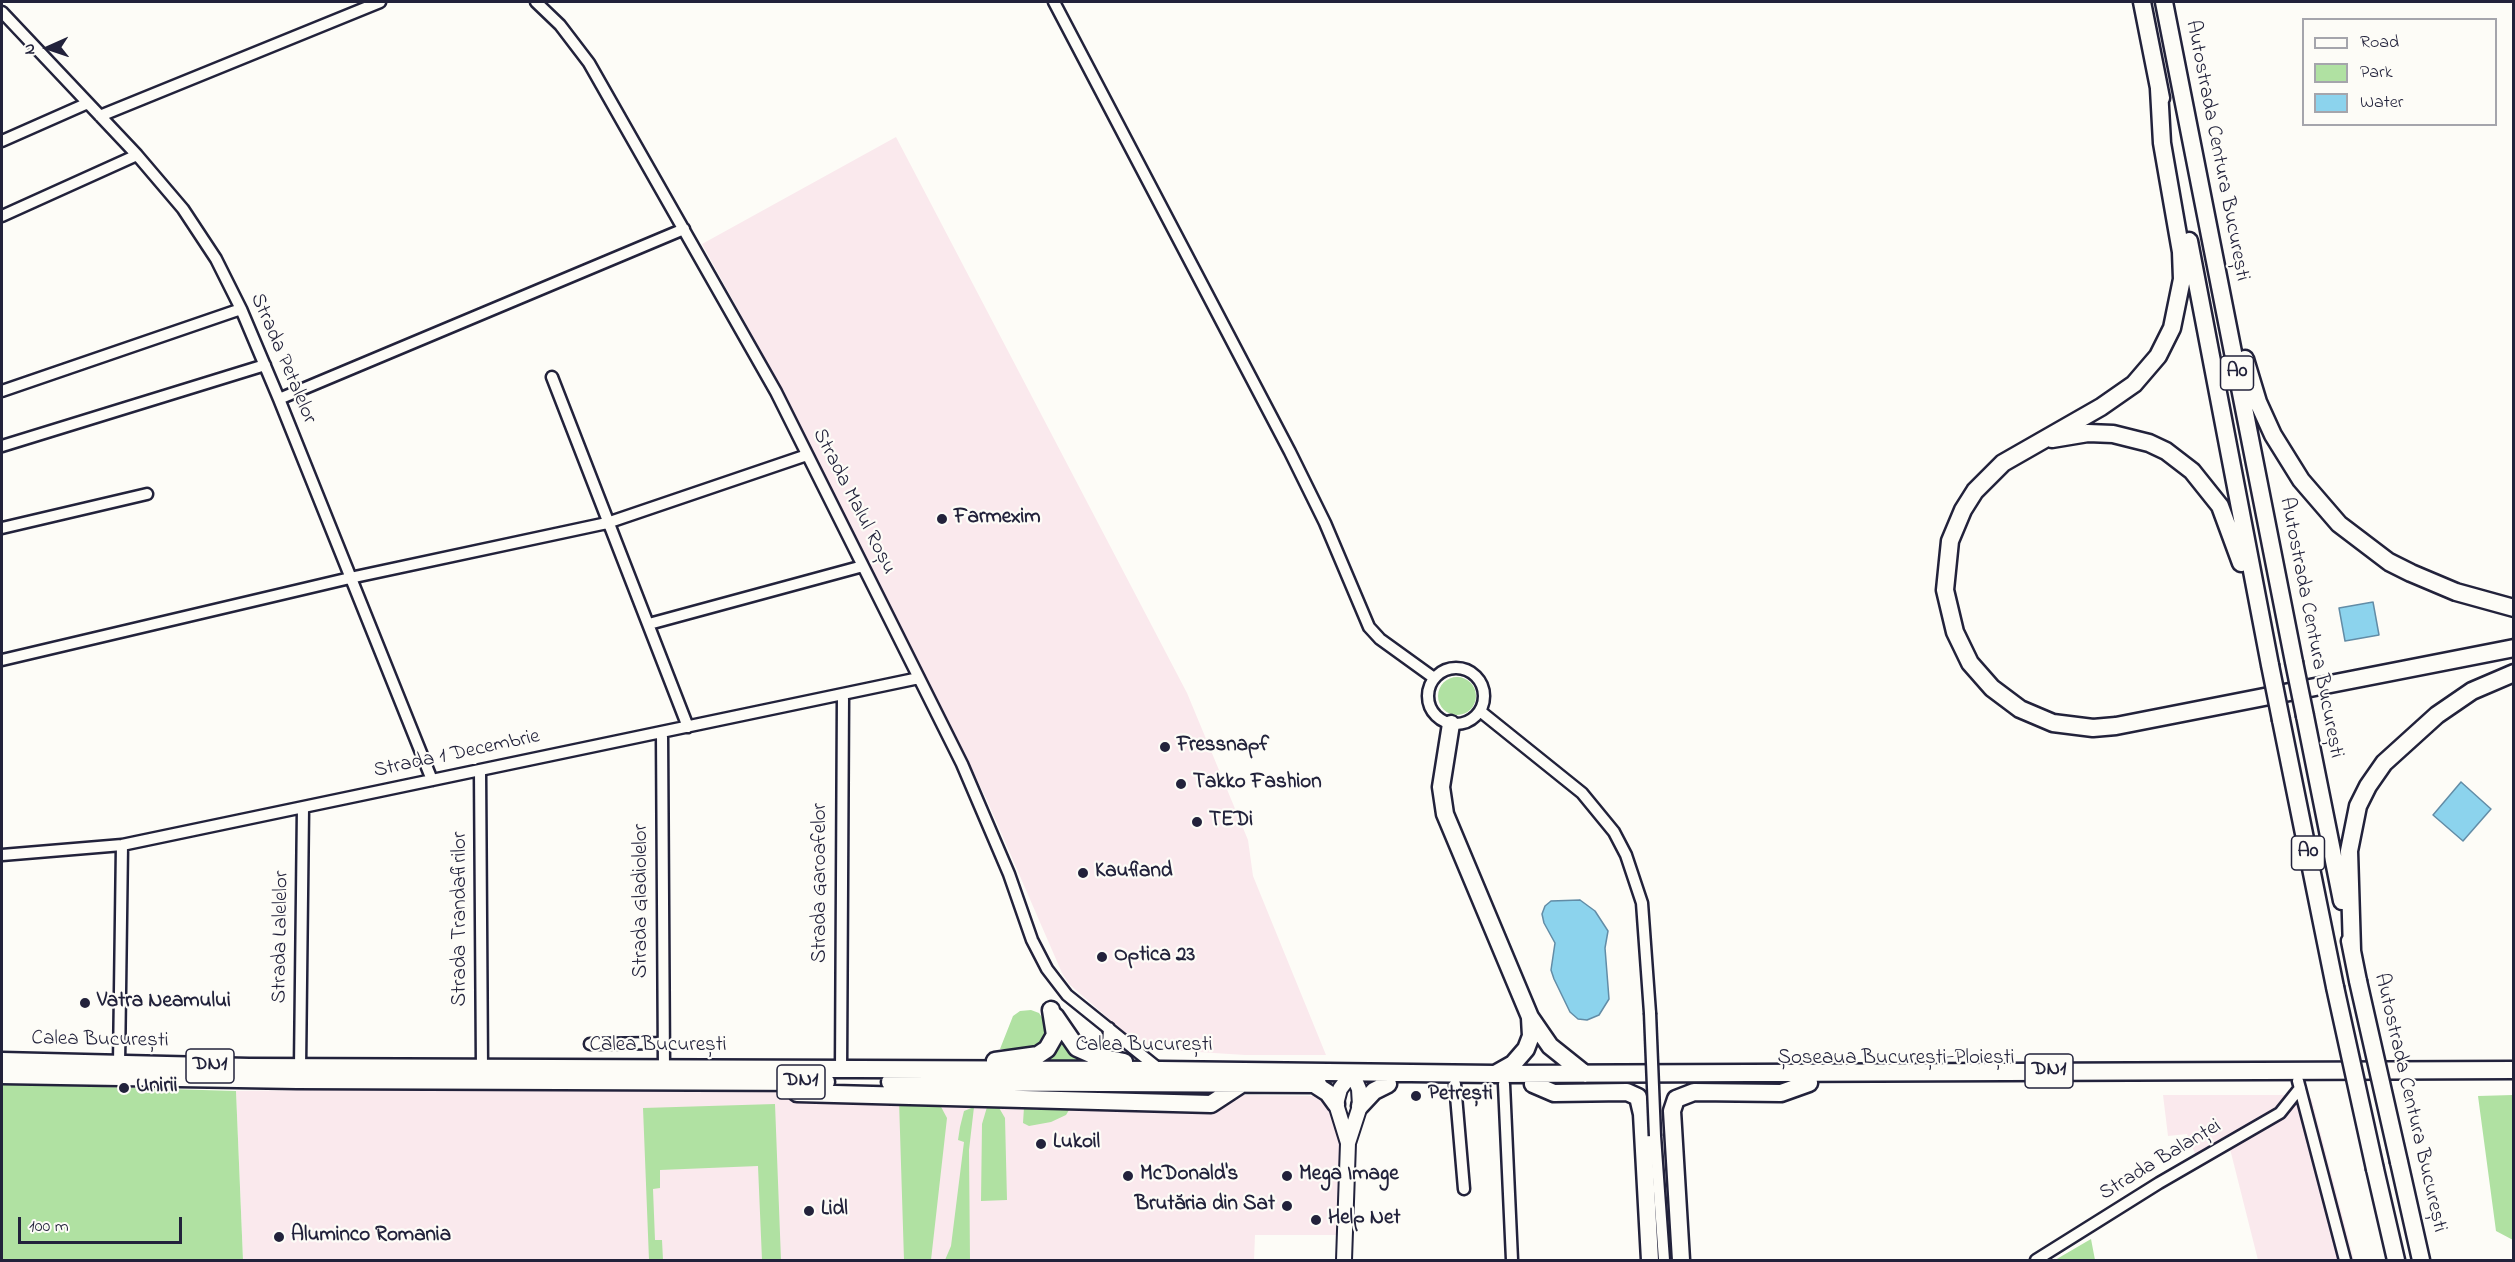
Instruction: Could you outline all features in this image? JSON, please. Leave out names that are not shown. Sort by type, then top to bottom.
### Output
[{"type":"highway","name":"Autostrada Centura București","points":[[2142,2],[2265,642],[2335,987],[2396,1260]]},
{"type":"highway","name":"Autostrada Centura București","points":[[2164,2],[2358,981],[2421,1260]]},
{"type":"highway","points":[[2180,83],[2199,138],[2247,369],[2258,402],[2286,457],[2326,510],[2365,545],[2390,562],[2456,592],[2514,608]]},
{"type":"highway","points":[[2159,89],[2162,143],[2181,252],[2180,295],[2172,328],[2158,356],[2134,384],[2101,407],[2003,463],[1989,475],[1963,510],[1950,541],[1945,590],[1954,632],[1970,663],[2004,699],[2037,717],[2073,727],[2116,726],[2514,648]]},
{"type":"highway","points":[[2036,443],[2088,433],[2113,434],[2149,443],[2166,451],[2192,471],[2220,506],[2230,529],[2265,642]]},
{"type":"highway","points":[[2352,950],[2349,851],[2358,806],[2368,786],[2384,763],[2437,715],[2472,691],[2514,673]]},
{"type":"highway","points":[[1451,724],[1441,787],[1442,805],[1530,1017],[1550,1046],[1585,1074]]},
{"type":"highway","points":[[940,1070],[1043,1053],[1055,1035],[1051,1010],[1072,1043],[1095,1056],[1160,1070]]},
{"type":"highway","points":[[1500,1079],[1526,1049],[1531,1036],[1530,1017]]},
{"type":"highway","name":"Calea București","points":[[2,1061],[482,1068],[663,1076]]},
{"type":"highway","name":"Calea București","points":[[2,1075],[663,1076],[841,1071],[1160,1070],[1314,1078]]},
{"type":"highway","name":"Șoseaua București-Ploiești","points":[[1314,1078],[1388,1084],[1455,1084],[1585,1074],[2514,1070]]},
{"type":"highway","name":"DN1","points":[[663,1076],[692,1089],[1211,1104],[1243,1083],[1314,1078]]},
{"type":"highway","points":[[1314,1078],[1336,1104]]},
{"type":"highway","name":"Șoseaua București-Ploiești","points":[[1351,1080],[1500,1079],[1533,1084],[2299,1085],[2514,1080]]},
{"type":"highway","points":[[1681,1260],[1672,1121],[1676,1099],[1694,1092],[1781,1093],[1809,1083]]},
{"type":"highway","points":[[1360,1106],[1374,1091],[1388,1084]]},
{"type":"highway","points":[[1533,1084],[1554,1093],[1627,1092],[1638,1097],[1642,1114],[1650,1260]]},
{"type":"main road","points":[[1348,1143],[1336,1104],[1351,1080]]},
{"type":"main road","points":[[1344,1260],[1348,1143],[1360,1106],[1351,1080]]},
{"type":"street","points":[[100,116],[380,2]]},
{"type":"street","name":"Strada Malul Roșu","points":[[536,2],[580,49],[776,393],[975,794],[1009,874],[1027,928],[1042,960],[1060,987],[1160,1070]]},
{"type":"street","points":[[1054,2],[1290,452],[1325,523],[1369,627],[1387,644],[1434,678]]},
{"type":"street","name":"Strada Petalelor","points":[[2,12],[137,155],[189,217],[216,259],[266,365],[432,780]]},
{"type":"street","points":[[2,141],[88,103]]},
{"type":"street","points":[[2,216],[137,155]]},
{"type":"street","points":[[279,399],[684,229]]},
{"type":"street","points":[[2,391],[241,309]]},
{"type":"street","points":[[2,446],[266,365]]},
{"type":"street","points":[[552,377],[688,727]]},
{"type":"street","points":[[2,660],[350,578],[607,523],[807,455]]},
{"type":"street","points":[[2,528],[147,494]]},
{"type":"street","points":[[649,624],[863,566]]},
{"type":"street","points":[[1452,668],[1473,673],[1483,687],[1484,704],[1480,711],[1468,722],[1451,724],[1439,718],[1431,708],[1428,692],[1434,678],[1452,668]]},
{"type":"street","name":"Strada 1 Decembrie","points":[[2,854],[122,845],[919,678]]},
{"type":"street","name":"Strada Garoafelor","points":[[841,1071],[843,695]]},
{"type":"street","points":[[1480,711],[1582,793],[1614,832],[1626,855],[1642,903],[1664,1260]]},
{"type":"street","name":"Strada Gladiolelor","points":[[662,733],[663,1076]]},
{"type":"street","name":"Strada Trandafirilor","points":[[480,770],[482,1068]]},
{"type":"street","name":"Strada Lalelelor","points":[[300,1067],[303,808]]},
{"type":"street","points":[[119,1064],[122,845]]},
{"type":"street","points":[[1095,1056],[1108,1047],[1109,1028]]},
{"type":"street","points":[[590,1044],[664,1043]]},
{"type":"street","points":[[1500,1079],[1512,1260]]},
{"type":"street","points":[[1455,1084],[1464,1189]]},
{"type":"street","points":[[2299,1085],[2345,1260]]},
{"type":"street","name":"Strada Balanței","points":[[2036,1260],[2159,1183],[2280,1113],[2299,1085]]},
{"type":"shaded area","points":[[896,137],[1187,693],[1248,840],[1253,876],[1326,1055],[1245,1055],[1152,1049],[1139,1045],[1069,984],[1062,973],[986,798],[780,386],[702,244]]},
{"type":"shaded area","points":[[642,1086],[1320,1096],[1329,1110],[1342,1150],[1339,1235],[1255,1235],[1254,1260],[243,1260],[236,1091]]},
{"type":"shaded area","points":[[2163,1095],[2308,1095],[2312,1100],[2354,1260],[2258,1260],[2227,1137],[2196,1156],[2187,1134],[2168,1136]]},
{"type":"green space","points":[[1457,677],[1471,682],[1476,696],[1471,710],[1457,715],[1443,710],[1438,696],[1443,682]]},
{"type":"green space","points":[[1031,1010],[1039,1013],[1045,1022],[1044,1040],[1037,1047],[1030,1049],[1000,1049],[1013,1016],[1020,1011]]},
{"type":"green space","points":[[1060,1033],[1091,1060],[1031,1060]]},
{"type":"green space","points":[[2,1084],[236,1091],[243,1260],[2,1260]]},
{"type":"green space","points":[[2514,1095],[2513,1240],[2496,1231],[2478,1096]]},
{"type":"green space","points":[[899,1100],[939,1103],[947,1118],[931,1260],[904,1260]]},
{"type":"green space","points":[[775,1104],[781,1260],[762,1260],[758,1166],[660,1170],[660,1188],[653,1189],[655,1240],[662,1240],[663,1260],[649,1260],[643,1108]]},
{"type":"green space","points":[[998,1106],[1005,1118],[1007,1200],[981,1201],[982,1124],[987,1107]]},
{"type":"green space","points":[[974,1107],[969,1150],[970,1260],[945,1260],[951,1246],[964,1142],[958,1140],[960,1127],[964,1111]]},
{"type":"green space","points":[[1024,1107],[1036,1110],[1069,1110],[1066,1115],[1051,1122],[1029,1126],[1023,1123]]},
{"type":"green space","points":[[2091,1239],[2095,1260],[2055,1260]]},
{"type":"water","points":[[2373,602],[2379,635],[2345,641],[2339,608]]},
{"type":"water","points":[[2461,782],[2491,809],[2463,841],[2433,815]]},
{"type":"water","points":[[1580,900],[1595,911],[1608,931],[1605,948],[1609,999],[1599,1015],[1587,1020],[1578,1019],[1570,1012],[1554,979],[1551,970],[1555,943],[1544,923],[1542,914],[1545,906],[1551,901]]},
{"type":"place","name":"Farmexim","points":[[942,519]]},
{"type":"place","name":"Fressnapf","points":[[1165,747]]},
{"type":"place","name":"Takko Fashion","points":[[1181,784]]},
{"type":"place","name":"TEDi","points":[[1197,822]]},
{"type":"place","name":"Kaufland","points":[[1083,873]]},
{"type":"place","name":"Optica 23","points":[[1102,957]]},
{"type":"place","name":"Vatra Neamului","points":[[85,1003]]},
{"type":"place","name":"Unirii","points":[[124,1088]]},
{"type":"place","name":"Petrești","points":[[1416,1096]]},
{"type":"place","name":"Lukoil","points":[[1041,1144]]},
{"type":"place","name":"McDonald's","points":[[1128,1176]]},
{"type":"place","name":"Mega Image","points":[[1287,1176]]},
{"type":"place","name":"Brutăria din Sat","points":[[1287,1206]]},
{"type":"place","name":"Lidl","points":[[809,1211]]},
{"type":"place","name":"Help Net","points":[[1316,1220]]},
{"type":"place","name":"Aluminco Romania","points":[[279,1237]]}]
